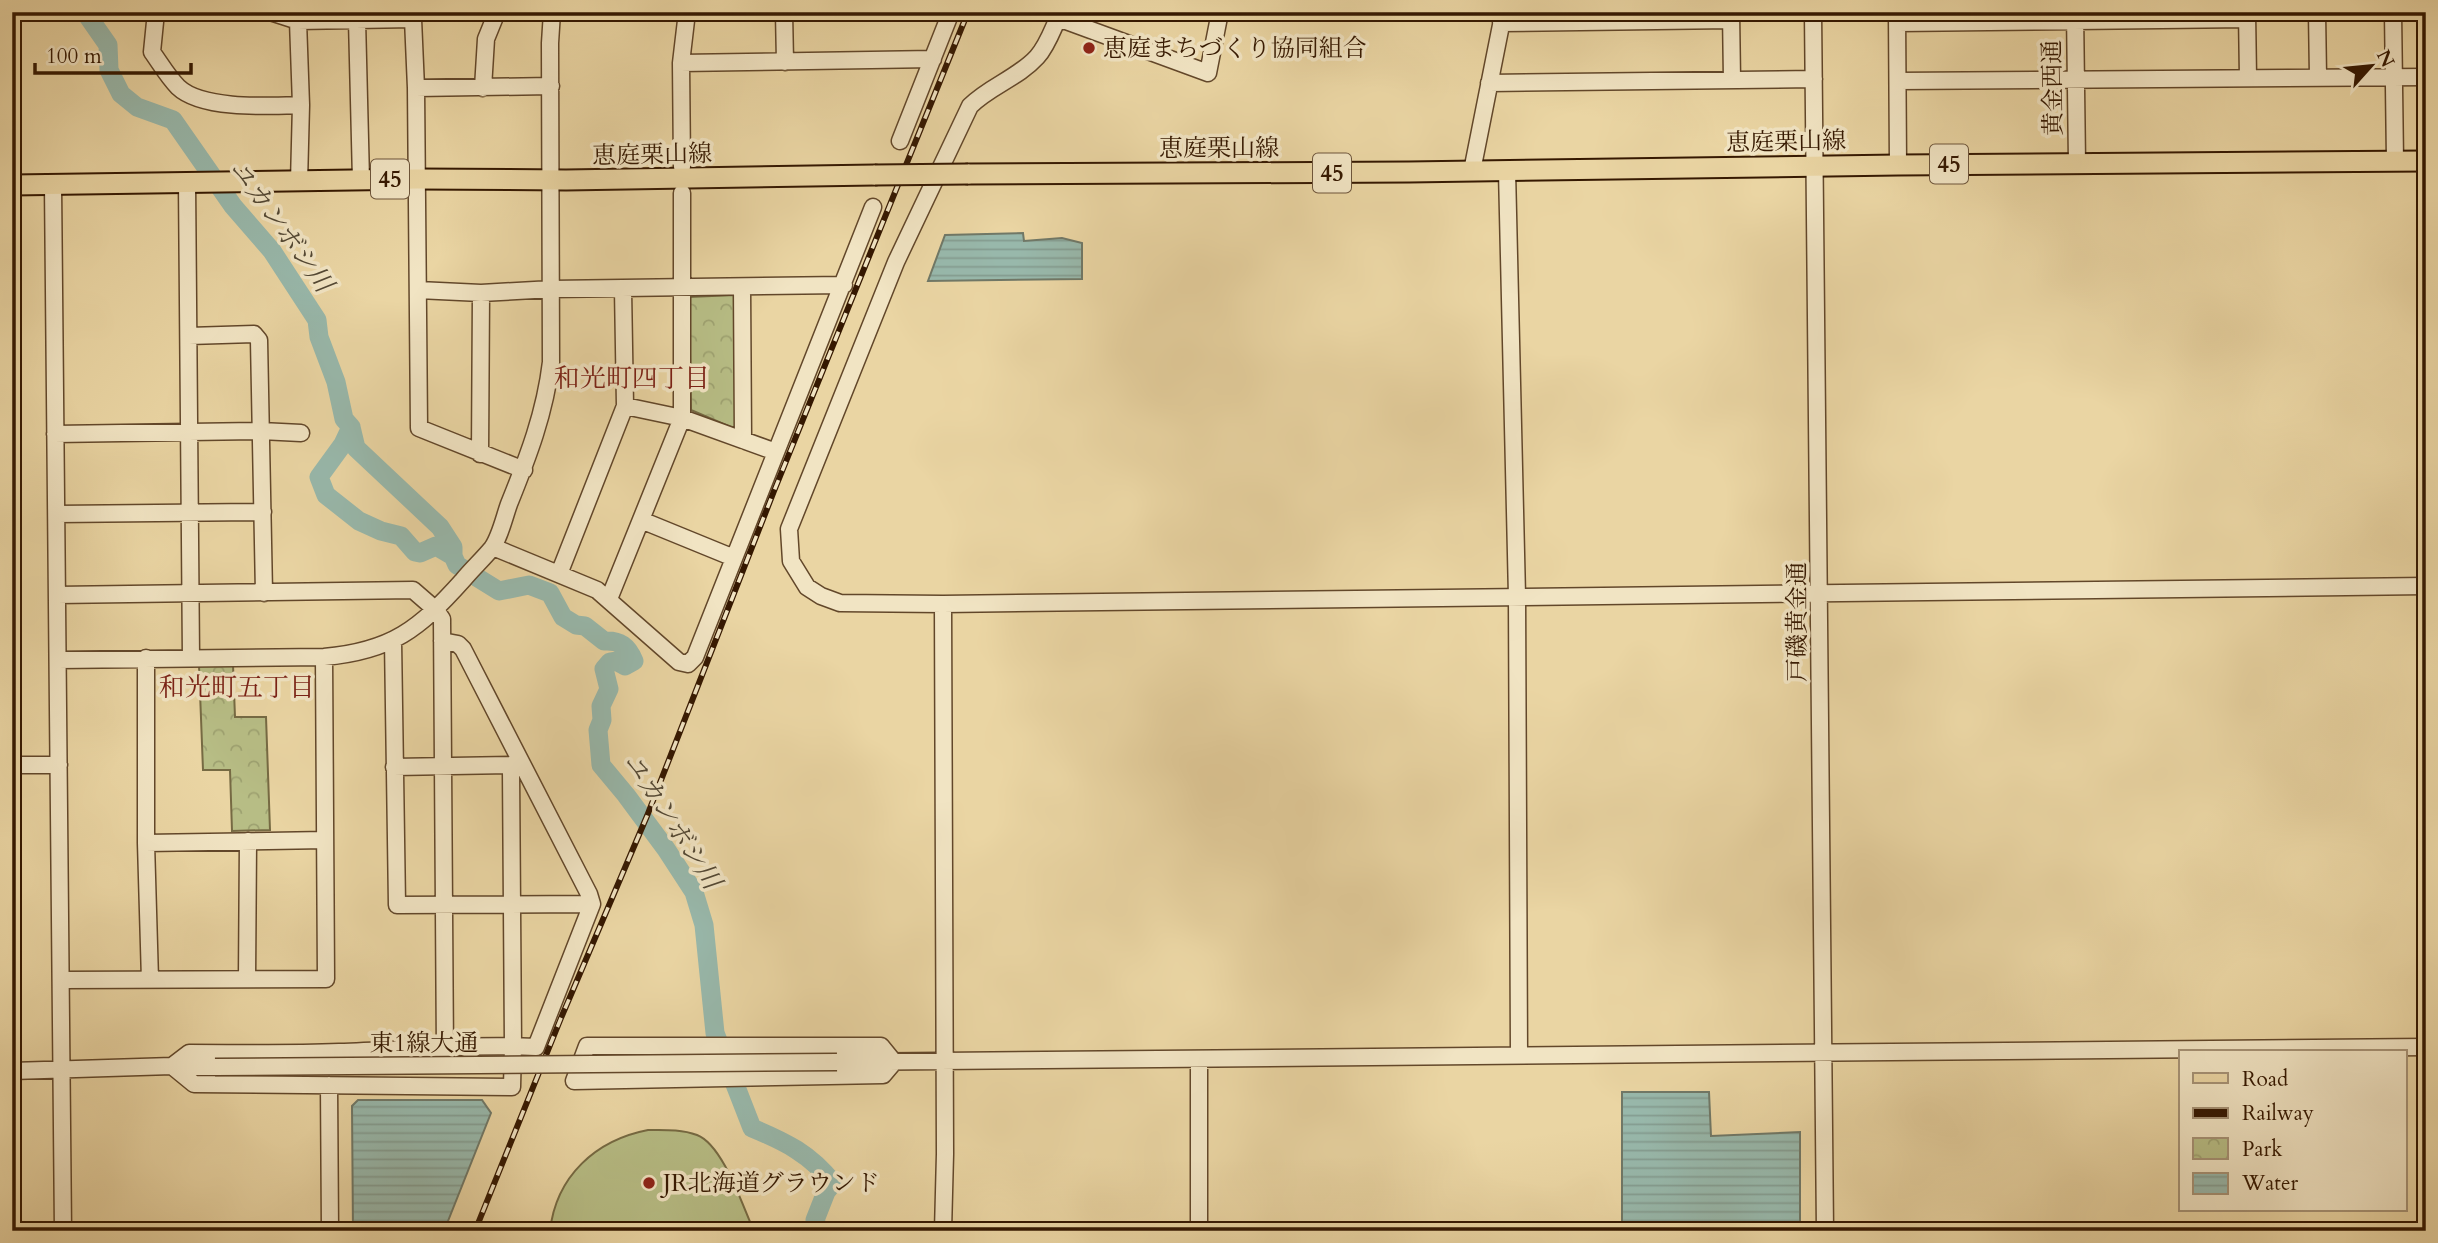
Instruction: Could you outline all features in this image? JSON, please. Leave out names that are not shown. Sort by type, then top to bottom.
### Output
[{"type":"main road","name":"恵庭栗山線","points":[[12,185],[2426,161]]},
{"type":"street","points":[[156,12],[152,52],[179,88],[191,96],[247,107],[301,105]]},
{"type":"street","points":[[270,12],[298,21],[414,16],[419,428],[524,470]]},
{"type":"street","points":[[483,88],[486,39],[497,12]]},
{"type":"street","points":[[58,660],[324,657],[367,650],[418,626],[493,547],[524,470],[547,393],[551,362],[552,12]]},
{"type":"street","points":[[682,167],[681,63],[687,12]]},
{"type":"street","points":[[784,12],[785,62]]},
{"type":"street","points":[[901,141],[951,12]]},
{"type":"street","points":[[1220,12],[1208,73],[1059,15],[1038,56],[1019,72],[983,93],[970,106],[896,262],[789,529],[791,561],[807,587],[840,603],[943,604],[2426,586]]},
{"type":"street","name":"戸磯黄金通","points":[[1813,12],[1825,1231]]},
{"type":"street","points":[[2318,12],[2318,77]]},
{"type":"street","points":[[2392,12],[2395,161]]},
{"type":"street","points":[[1898,165],[1897,18],[2247,15],[2248,78]]},
{"type":"street","points":[[1472,171],[1502,18],[1731,16],[1732,80]]},
{"type":"street","name":"黄金西通","points":[[2075,17],[2077,163]]},
{"type":"street","points":[[357,20],[361,180]]},
{"type":"street","points":[[298,21],[301,105],[299,182]]},
{"type":"street","points":[[681,63],[933,59]]},
{"type":"street","points":[[1898,81],[2426,77]]},
{"type":"street","points":[[1489,83],[1814,79]]},
{"type":"street","points":[[416,88],[551,86]]},
{"type":"street","points":[[1507,171],[1517,596],[1519,1055]]},
{"type":"street","points":[[191,183],[188,432],[191,658]]},
{"type":"street","points":[[53,185],[63,1231]]},
{"type":"street","points":[[609,599],[682,418],[682,193]]},
{"type":"street","points":[[493,547],[597,590],[679,662],[688,664],[695,657],[873,207]]},
{"type":"street","points":[[418,290],[481,293],[552,289],[844,285]]},
{"type":"street","points":[[742,287],[743,440]]},
{"type":"street","points":[[559,574],[625,406],[624,289]]},
{"type":"street","points":[[480,454],[481,293]]},
{"type":"street","points":[[189,336],[254,334],[259,340],[264,593]]},
{"type":"street","points":[[625,406],[682,418],[776,452]]},
{"type":"street","points":[[55,434],[261,431],[301,433]]},
{"type":"street","points":[[57,513],[263,512]]},
{"type":"street","points":[[641,520],[734,558]]},
{"type":"street","points":[[57,595],[413,590],[436,610],[442,619],[446,1047],[443,1086]]},
{"type":"street","points":[[943,604],[943,1231]]},
{"type":"street","points":[[393,640],[397,905],[592,904]]},
{"type":"street","points":[[442,641],[458,644],[463,649],[516,763],[589,894],[592,904],[536,1047],[513,1046],[446,1047],[335,1052],[189,1053],[172,1066],[194,1084],[512,1087],[513,1046],[512,906],[516,763]]},
{"type":"street","points":[[62,980],[326,979],[324,657]]},
{"type":"street","points":[[146,658],[146,843],[150,980]]},
{"type":"street","points":[[394,767],[516,763]]},
{"type":"street","points":[[12,765],[59,765]]},
{"type":"street","points":[[146,843],[325,840]]},
{"type":"street","points":[[247,979],[248,841]]},
{"type":"street","points":[[587,1046],[881,1046],[894,1062],[883,1075],[574,1081],[587,1046]]},
{"type":"street","name":"東1線大通","points":[[12,1071],[172,1066],[215,1068],[2426,1047]]},
{"type":"street","points":[[1199,1059],[1199,1231]]},
{"type":"street","points":[[329,1085],[330,1231]]},
{"type":"green space","points":[[735,295],[739,425],[733,428],[691,410],[689,297]]},
{"type":"green space","points":[[233,665],[235,717],[266,717],[270,830],[232,831],[230,770],[203,770],[199,666]]},
{"type":"green space","name":"JR北海道グラウンド","points":[[648,1130],[685,1132],[706,1141],[731,1177],[754,1231],[550,1231],[561,1193],[582,1164],[612,1142]]},
{"type":"water","points":[[1023,233],[1024,241],[1062,238],[1082,243],[1082,279],[928,281],[945,235]]},
{"type":"water","points":[[1622,1092],[1709,1092],[1711,1136],[1800,1132],[1800,1231],[1622,1231]]},
{"type":"water","points":[[358,1100],[482,1100],[491,1113],[444,1231],[353,1231],[352,1106]]},
{"type":"waterway","name":"ユカンボシ川","points":[[85,12],[108,45],[109,70],[121,94],[137,107],[173,120],[233,206],[272,251],[317,320],[319,337],[336,382],[344,419],[351,427],[343,444],[319,477],[326,495],[359,521],[401,536],[415,552],[420,553],[436,546],[453,556],[457,565],[499,591],[529,585],[550,593],[563,617],[576,625],[585,626],[604,641],[623,645],[629,651],[634,661],[625,666],[616,661],[610,662],[604,669],[609,689],[601,706],[602,720],[598,730],[601,765],[666,849],[694,892],[704,925],[715,1033],[752,1128],[797,1150],[833,1183],[826,1192],[815,1220],[819,1231]]},
{"type":"waterway","points":[[351,427],[356,448],[440,527],[453,547],[453,556]]},
{"type":"railway","points":[[475,1231],[561,1018],[647,816],[774,491],[968,12]]},
{"type":"place","name":"恵庭まちづくり協同組合","points":[[1089,48]]},
{"type":"place","name":"JR北海道グラウンド","points":[[649,1183]]},
{"type":"district","name":"和光町四丁目","points":[[632,378]]},
{"type":"district","name":"和光町五丁目","points":[[237,687]]}]
